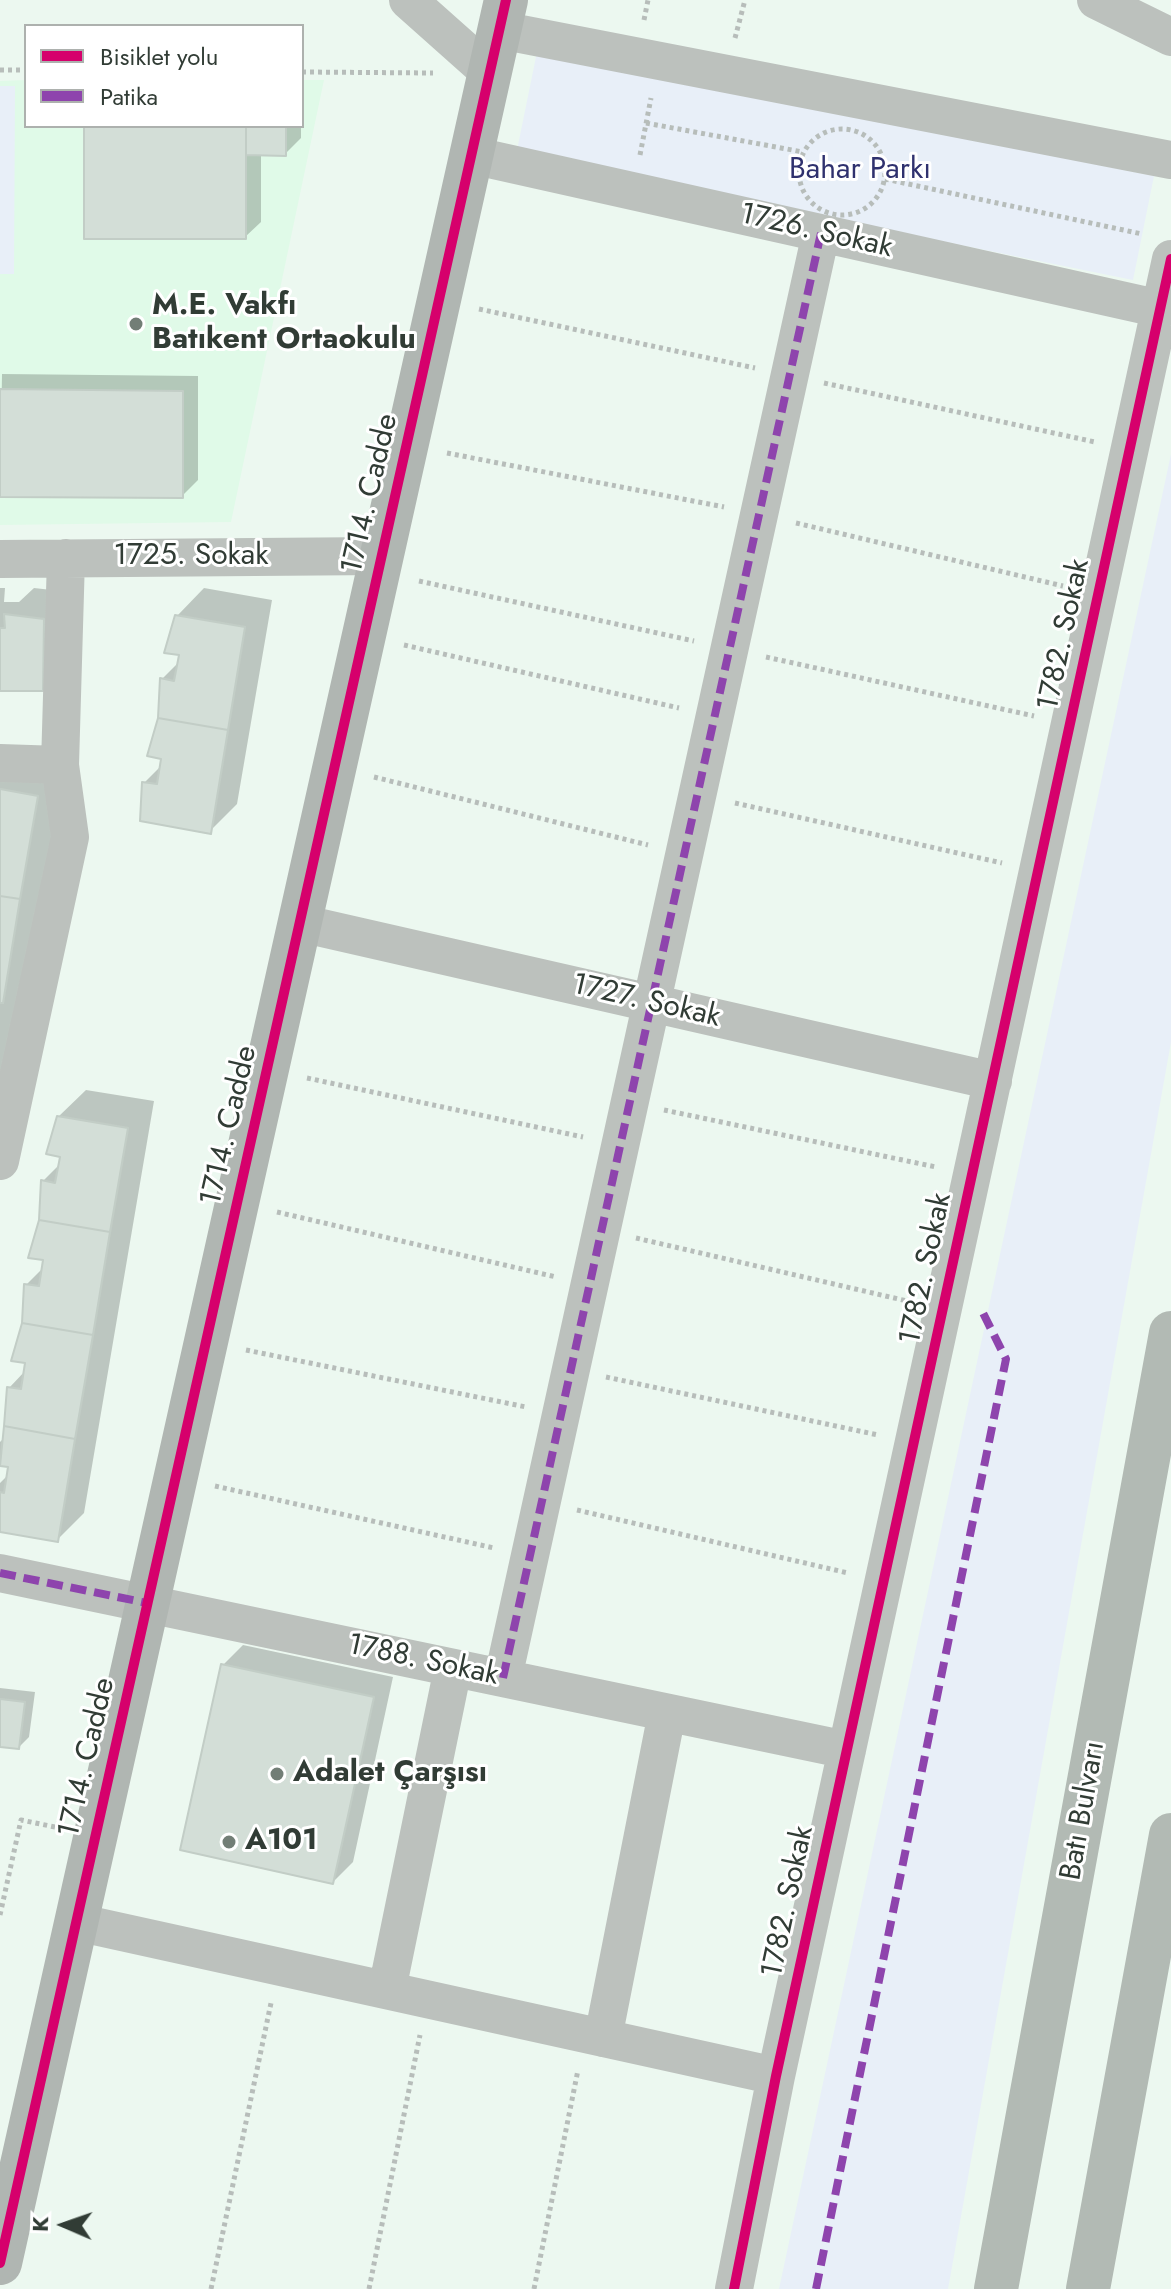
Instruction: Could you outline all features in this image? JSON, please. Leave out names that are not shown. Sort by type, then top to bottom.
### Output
[{"type":"main road","name":"Batı Bulvarı","points":[[996,2289],[1171,1333]]},
{"type":"main road","points":[[1088,2289],[1171,1835]]},
{"type":"street","points":[[408,0],[490,73]]},
{"type":"street","points":[[1096,0],[1171,37]]},
{"type":"street","points":[[503,15],[659,60],[1171,160]]},
{"type":"street","name":"1714. Cadde","points":[[0,2263],[503,15]]},
{"type":"street","name":"1726. Sokak","points":[[471,155],[1161,309]]},
{"type":"street","points":[[503,1678],[821,233]]},
{"type":"street","name":"1782. Sokak","points":[[734,2289],[776,2076],[1161,309],[1164,248]]},
{"type":"street","name":"1725. Sokak","points":[[0,559],[382,556]]},
{"type":"street","points":[[0,1161],[70,837],[60,765],[66,558]]},
{"type":"street","points":[[0,763],[60,765]]},
{"type":"street","name":"1727. Sokak","points":[[300,923],[993,1081]]},
{"type":"street","name":"1788. Sokak","points":[[0,1573],[847,1750]]},
{"type":"street","points":[[387,1990],[453,1668]]},
{"type":"street","points":[[594,2036],[667,1713]]},
{"type":"street","points":[[76,1922],[776,2076]]},
{"type":"path","points":[[633,191],[659,60]]},
{"type":"path","points":[[0,70],[24,70]]},
{"type":"path","points":[[304,72],[490,73]]},
{"type":"path","points":[[646,123],[803,152]]},
{"type":"path","points":[[849,129],[862,133],[881,152],[885,179],[872,204],[861,212],[833,215],[810,202],[802,191],[799,178],[803,152],[823,133],[849,129]]},
{"type":"path","points":[[885,179],[1164,248]]},
{"type":"path","points":[[364,636],[715,717]]},
{"type":"path","points":[[335,767],[684,854]]},
{"type":"path","points":[[698,794],[1039,871]]},
{"type":"path","points":[[267,1069],[620,1145]]},
{"type":"path","points":[[630,1103],[972,1174]]},
{"type":"path","points":[[237,1203],[589,1285]]},
{"type":"path","points":[[601,1230],[943,1310]]},
{"type":"path","points":[[206,1341],[561,1414]]},
{"type":"path","points":[[571,1370],[914,1443]]},
{"type":"path","points":[[176,1477],[530,1556]]},
{"type":"path","points":[[542,1502],[884,1581]]},
{"type":"path","points":[[0,1915],[21,1820],[95,1835]]},
{"type":"path","points":[[211,2289],[278,1967]]},
{"type":"path","points":[[369,2289],[427,1999]]},
{"type":"path","points":[[534,2289],[594,2036]]},
{"type":"shaded area","name":"M.E. Vakfı Batıkent Ortaokulu","points":[[24,80],[24,128],[304,128],[304,80],[324,80],[231,522],[0,525],[0,81]]},
{"type":"green space","name":"Bahar Parkı","points":[[537,52],[1154,176],[1133,280],[516,155]]},
{"type":"green space","points":[[0,86],[15,86],[14,274],[0,274]]},
{"type":"green space","points":[[1171,454],[1171,1042],[948,2289],[779,2289]]},
{"type":"building","points":[[84,128],[246,128],[246,239],[84,239]]},
{"type":"building","points":[[246,128],[286,128],[286,156],[246,155]]},
{"type":"building","points":[[0,389],[183,391],[183,498],[0,497]]},
{"type":"building","points":[[4,614],[44,619],[43,691],[0,691],[0,628],[5,628]]},
{"type":"building","points":[[175,615],[245,627],[228,730],[158,718],[160,678],[174,681],[179,655],[164,653]]},
{"type":"building","points":[[158,718],[228,730],[211,834],[140,821],[142,782],[157,784],[161,759],[147,756]]},
{"type":"building","points":[[0,789],[38,796],[20,899],[0,896]]},
{"type":"building","points":[[0,896],[20,899],[3,1003],[0,1003]]},
{"type":"building","points":[[57,1116],[128,1128],[110,1232],[39,1220],[41,1180],[55,1183],[60,1157],[46,1154]]},
{"type":"building","points":[[39,1220],[110,1232],[93,1335],[22,1323],[24,1284],[39,1286],[43,1260],[28,1258]]},
{"type":"building","points":[[22,1323],[93,1335],[75,1439],[4,1426],[7,1387],[21,1389],[25,1363],[11,1361]]},
{"type":"building","points":[[4,1426],[75,1439],[58,1542],[0,1532],[0,1492],[4,1493],[8,1467],[0,1466]]},
{"type":"building","name":"Adalet Çarşısı","points":[[221,1664],[374,1697],[333,1884],[180,1850]]},
{"type":"building","points":[[0,1699],[25,1702],[19,1749],[0,1747]]},
{"type":"marked path","points":[[503,1678],[821,233]]},
{"type":"marked path","points":[[816,2289],[1006,1359],[980,1307]]},
{"type":"marked path","points":[[0,1573],[147,1603]]},
{"type":"cycle path","points":[[0,2263],[506,0]]},
{"type":"cycle path","points":[[734,2289],[776,2076],[1171,259]]},
{"type":"place","name":"M.E. Vakfı Batıkent Ortaokulu","points":[[136,324]]},
{"type":"place","name":"Adalet Çarşısı","points":[[277,1774]]},
{"type":"place","name":"A101","points":[[229,1842]]}]
